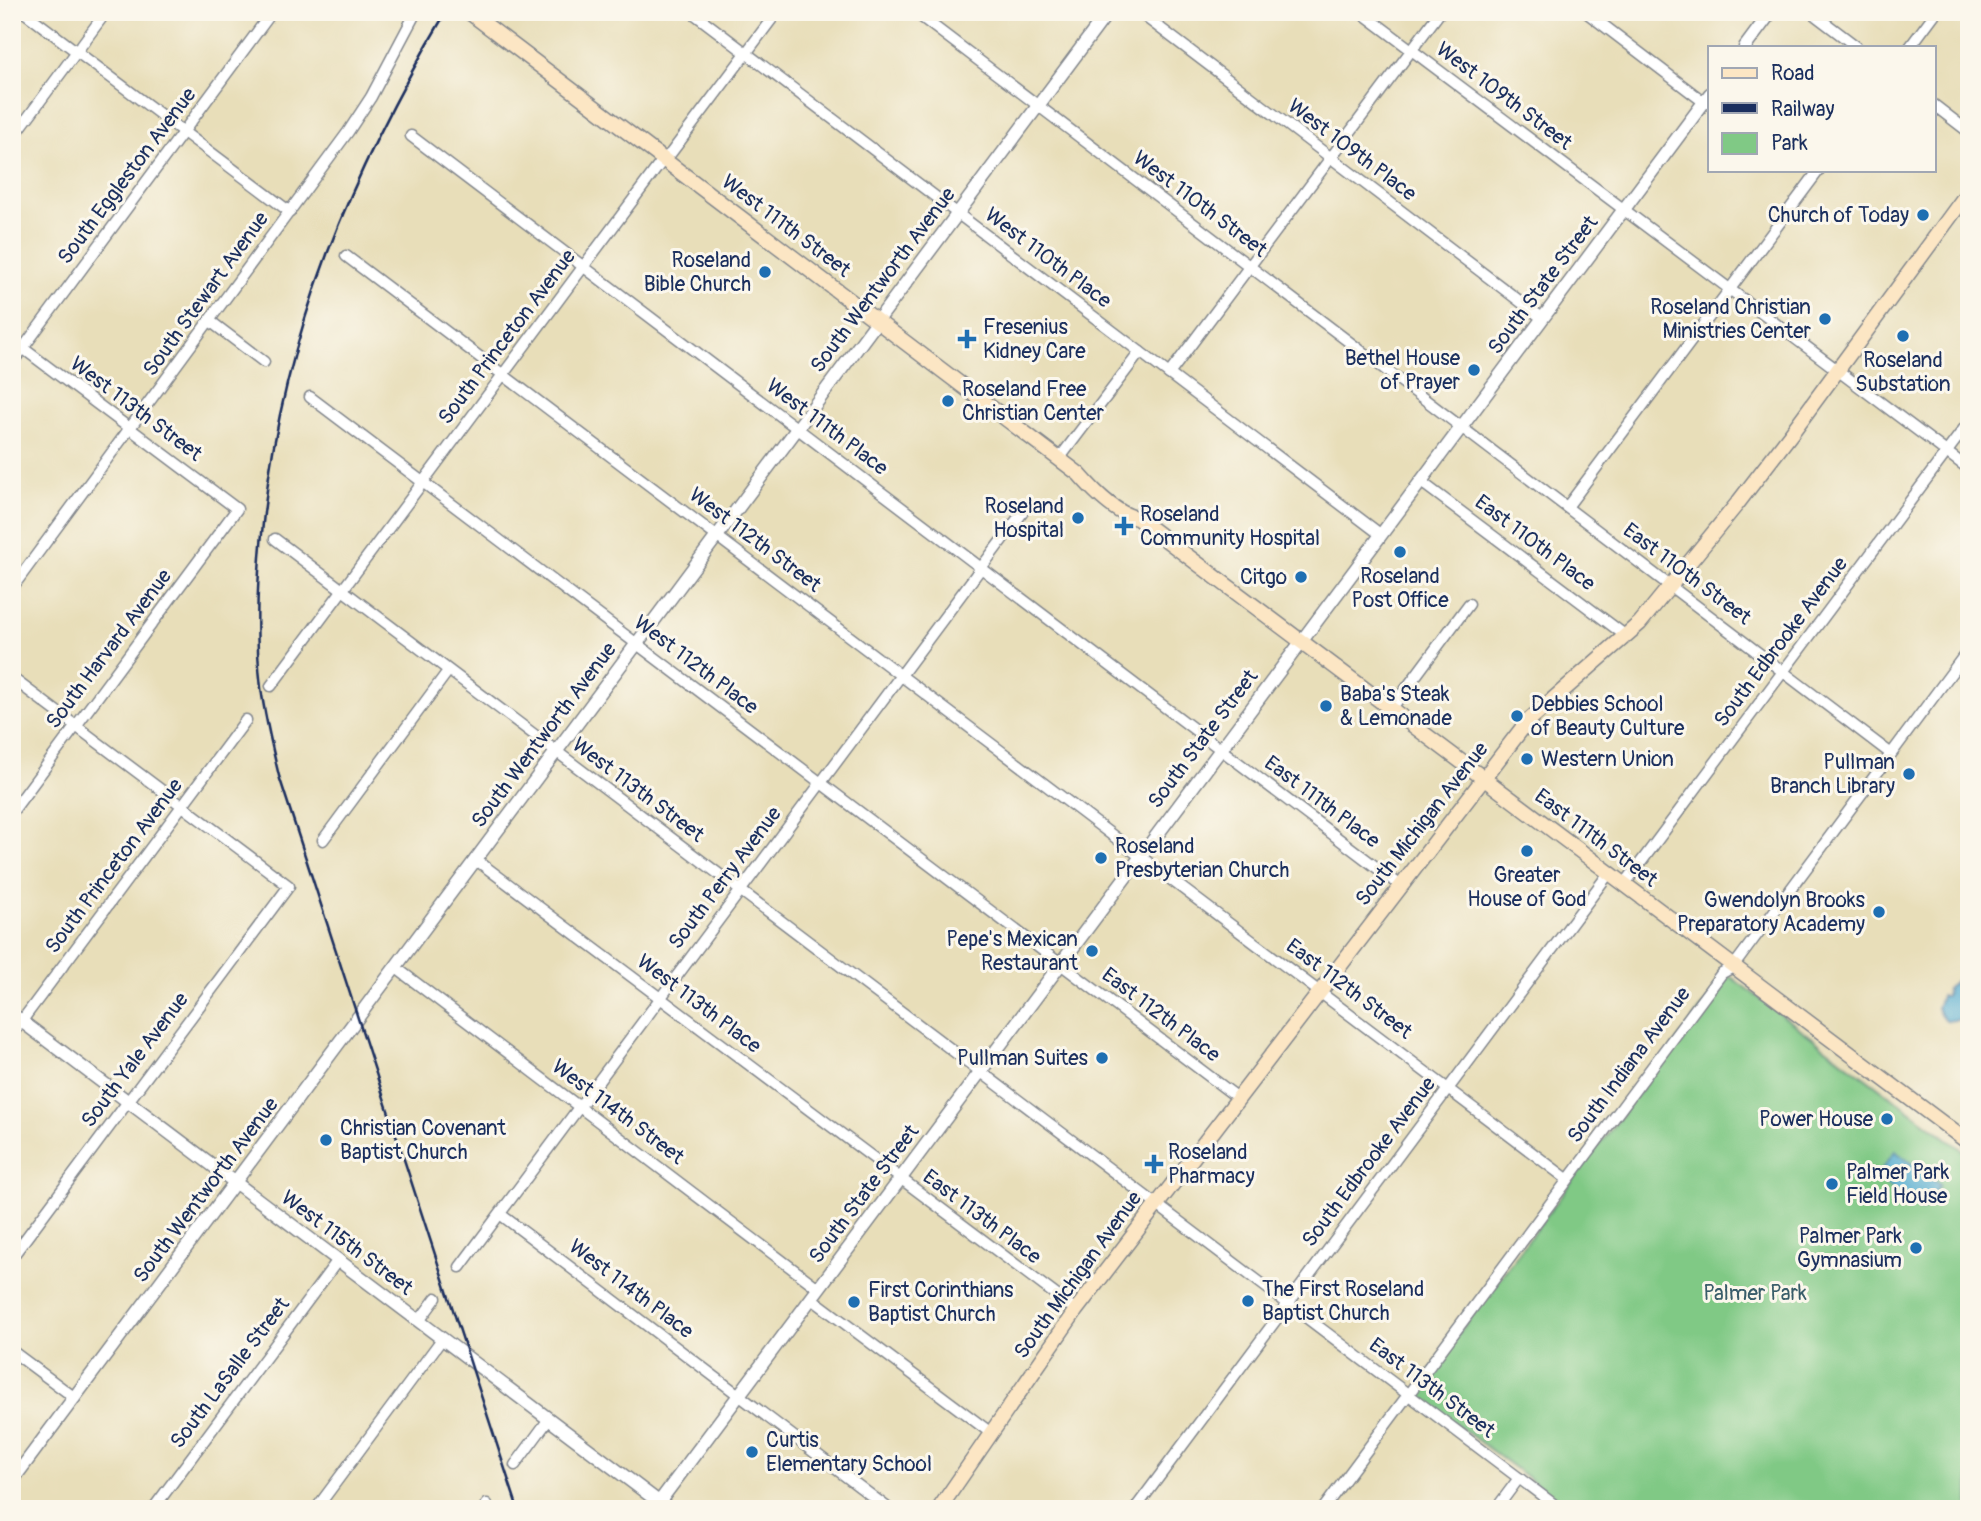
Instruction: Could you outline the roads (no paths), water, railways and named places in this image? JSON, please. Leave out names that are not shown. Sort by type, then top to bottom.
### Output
[{"type":"main road","name":"West 111th Street","points":[[469,12],[1079,474],[1104,499],[1131,517],[1137,518],[1300,641]]},
{"type":"main road","name":"South Michigan Avenue","points":[[939,1509],[1076,1310],[1527,722],[1626,636],[1671,586],[1737,505],[1969,191]]},
{"type":"main road","name":"East 111th Street","points":[[1300,641],[1969,1143]]},
{"type":"street","points":[[24,12],[290,212]]},
{"type":"street","points":[[12,139],[106,12]]},
{"type":"street","name":"South Eggleston Avenue","points":[[12,363],[272,12]]},
{"type":"street","name":"South Stewart Avenue","points":[[12,588],[359,116],[416,12]]},
{"type":"street","name":"West 110th Place","points":[[692,12],[1380,534]]},
{"type":"street","name":"South Princeton Avenue","points":[[271,686],[776,12]]},
{"type":"street","name":"West 110th Street","points":[[915,12],[1461,426]]},
{"type":"street","name":"South Wentworth Avenue","points":[[12,1481],[1108,12]]},
{"type":"street","name":"West 109th Place","points":[[1139,12],[1542,318]]},
{"type":"street","name":"West 109th Street","points":[[1361,12],[1969,469]]},
{"type":"street","points":[[1169,374],[1440,12]]},
{"type":"street","points":[[1586,12],[1707,98]]},
{"type":"street","points":[[1746,46],[1771,12]]},
{"type":"street","points":[[1811,12],[1856,46]]},
{"type":"street","points":[[1911,46],[1936,12]]},
{"type":"street","name":"South State Street","points":[[660,1506],[738,1394],[1707,98]]},
{"type":"street","points":[[1936,107],[1969,132]]},
{"type":"street","name":"West 111th Place","points":[[411,136],[1220,748]]},
{"type":"street","points":[[1567,507],[1817,172]]},
{"type":"street","name":"West 112th Street","points":[[346,256],[1140,855]]},
{"type":"street","points":[[210,321],[264,362]]},
{"type":"street","name":"West 113th Street","points":[[12,340],[237,509]]},
{"type":"street","points":[[1059,459],[1140,352]]},
{"type":"street","name":"West 112th Place","points":[[310,397],[1060,963]]},
{"type":"street","name":"South Edbrooke Avenue","points":[[1624,885],[1969,422]]},
{"type":"street","name":"East 110th Street","points":[[1461,426],[1890,753]]},
{"type":"street","name":"East 110th Place","points":[[1420,481],[1626,636]]},
{"type":"street","name":"South Harvard Avenue","points":[[12,812],[237,509]]},
{"type":"street","name":"South Perry Avenue","points":[[460,1267],[1022,513]]},
{"type":"street","name":"West 113th Street","points":[[275,539],[980,1071]]},
{"type":"street","points":[[1391,709],[1469,604]]},
{"type":"street","name":"South Indiana Avenue","points":[[1323,1509],[1567,1179],[1723,973],[1733,967],[1969,649]]},
{"type":"street","points":[[323,840],[448,671]]},
{"type":"street","points":[[12,678],[183,806]]},
{"type":"street","name":"South Princeton Avenue","points":[[12,1034],[17,1018],[183,806],[246,720]]},
{"type":"street","name":"East 111th Place","points":[[1220,748],[1401,886]]},
{"type":"street","name":"South Yale Avenue","points":[[12,1257],[289,886],[183,806]]},
{"type":"street","name":"East 112th Street","points":[[1140,855],[1567,1179]]},
{"type":"street","name":"West 113th Place","points":[[475,859],[900,1179]]},
{"type":"street","name":"South Edbrooke Avenue","points":[[1135,1509],[1609,873]]},
{"type":"street","name":"East 112th Place","points":[[1060,963],[1238,1098]]},
{"type":"street","name":"West 114th Street","points":[[395,967],[579,1107],[991,1433]]},
{"type":"street","name":"West 115th Street","points":[[17,1018],[549,1419],[660,1506]]},
{"type":"street","name":"East 113th Street","points":[[980,1071],[1560,1509]]},
{"type":"street","name":"East 113th Place","points":[[900,1179],[1076,1310]]},
{"type":"street","name":"West 114th Place","points":[[500,1214],[889,1509]]},
{"type":"street","name":"South LaSalle Street","points":[[153,1509],[338,1260]]},
{"type":"street","points":[[419,1321],[436,1298]]},
{"type":"street","points":[[316,1509],[442,1339]]},
{"type":"street","points":[[12,1351],[75,1398]]},
{"type":"street","points":[[515,1465],[549,1419]]},
{"type":"street","points":[[1496,1509],[1519,1478]]},
{"type":"water","points":[[1956,980],[1969,980],[1969,1021],[1947,1020],[1940,1015],[1937,1008],[1941,996],[1946,996],[1947,988]]},
{"type":"water","points":[[1895,1151],[1940,1185],[1922,1210],[1877,1177]]},
{"type":"railway","points":[[446,12],[412,71],[353,191],[306,315],[288,379],[274,445],[264,513],[257,622],[259,666],[279,776],[518,1509]]},
{"type":"place","name":"Church of Today","points":[[1923,215]]},
{"type":"place","name":"Roseland Bible Church","points":[[765,272]]},
{"type":"place","name":"Roseland Christian Ministries Center","points":[[1825,319]]},
{"type":"place","name":"Roseland Substation","points":[[1903,336]]},
{"type":"place","name":"Fresenius Kidney Care","points":[[967,339]]},
{"type":"place","name":"Bethel House of Prayer","points":[[1474,370]]},
{"type":"place","name":"Roseland Free Christian Center","points":[[948,401]]},
{"type":"place","name":"Roseland Hospital","points":[[1078,518]]},
{"type":"place","name":"Roseland Community Hospital","points":[[1124,526]]},
{"type":"place","name":"Roseland Post Office","points":[[1400,552]]},
{"type":"place","name":"Citgo","points":[[1301,577]]},
{"type":"place","name":"Baba's Steak & Lemonade","points":[[1326,706]]},
{"type":"place","name":"Debbies School of Beauty Culture","points":[[1517,716]]},
{"type":"place","name":"Western Union","points":[[1527,759]]},
{"type":"place","name":"Pullman Branch Library","points":[[1909,774]]},
{"type":"place","name":"Greater House of God","points":[[1527,851]]},
{"type":"place","name":"Roseland Presbyterian Church","points":[[1101,858]]},
{"type":"place","name":"Gwendolyn Brooks Preparatory Academy","points":[[1879,912]]},
{"type":"place","name":"Pepe's Mexican Restaurant","points":[[1092,951]]},
{"type":"place","name":"Pullman Suites","points":[[1102,1058]]},
{"type":"place","name":"Power House","points":[[1887,1119]]},
{"type":"place","name":"Christian Covenant Baptist Church","points":[[326,1140]]},
{"type":"place","name":"Roseland Pharmacy","points":[[1154,1164]]},
{"type":"place","name":"Palmer Park Field House","points":[[1832,1184]]},
{"type":"place","name":"Palmer Park Gymnasium","points":[[1916,1248]]},
{"type":"place","name":"The First Roseland Baptist Church","points":[[1248,1301]]},
{"type":"place","name":"First Corinthians Baptist Church","points":[[854,1302]]},
{"type":"place","name":"Curtis Elementary School","points":[[752,1452]]},
{"type":"park label","name":"Palmer Park","points":[[1755,1293]]}]
